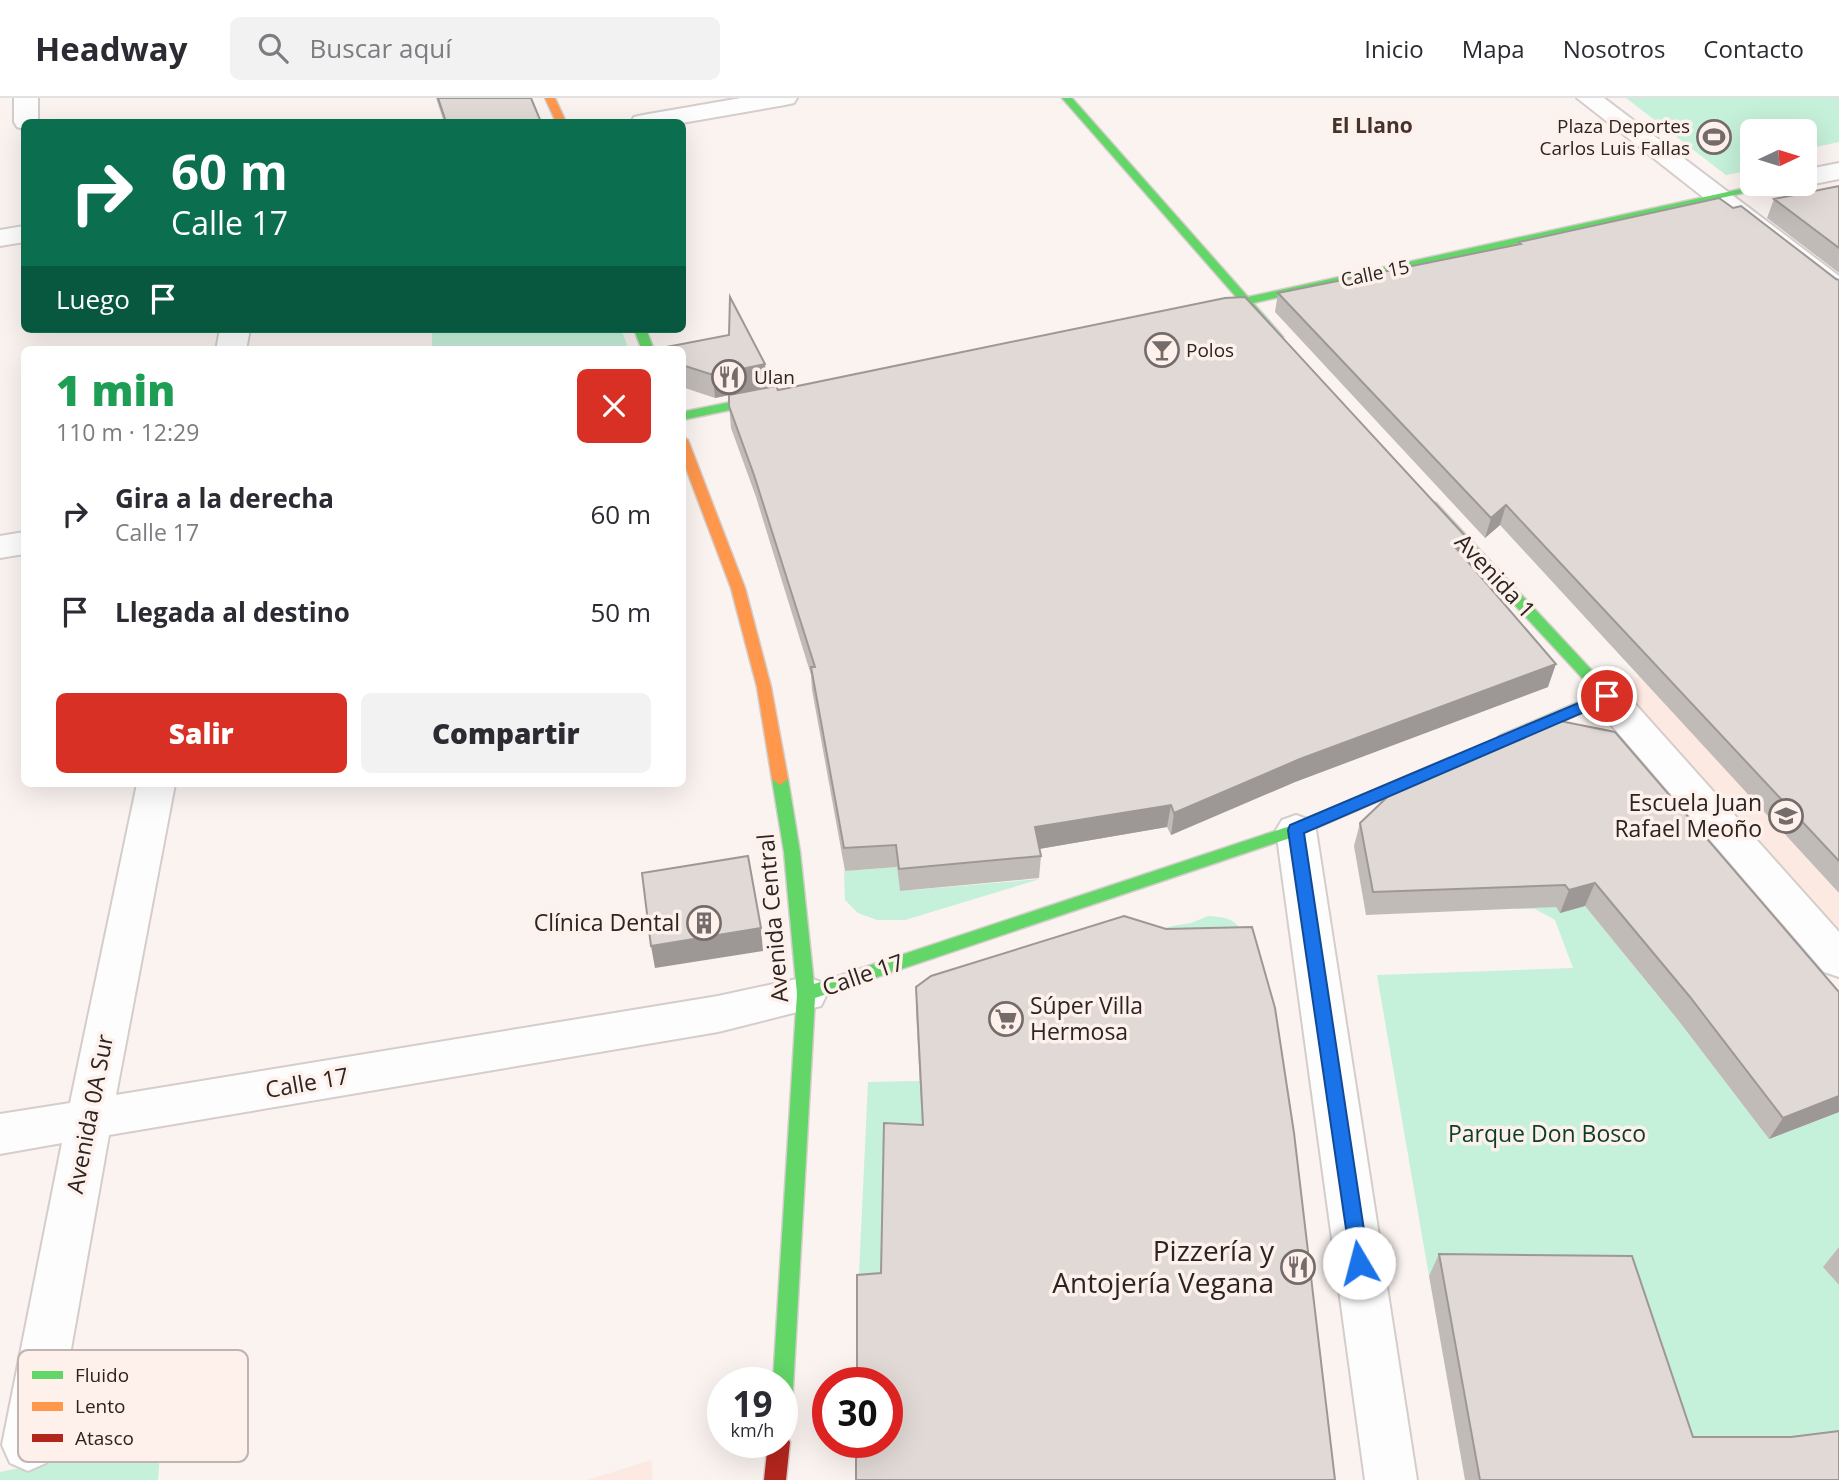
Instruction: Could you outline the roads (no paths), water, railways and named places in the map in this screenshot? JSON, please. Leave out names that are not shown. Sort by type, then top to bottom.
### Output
[{"type":"main road","points":[[550,98],[560,119]]},
{"type":"main road","points":[[1067,98],[1292,353]]},
{"type":"main road","name":"Calle 15","points":[[1204,310],[1740,192]]},
{"type":"main road","points":[[686,415],[792,394]]},
{"type":"main road","name":"Avenida Central","points":[[686,451],[738,588],[764,687],[792,852],[806,994],[784,1367]]},
{"type":"main road","name":"Avenida 1","points":[[1423,498],[1607,696]]},
{"type":"main road","points":[[1494,744],[1607,696]]},
{"type":"main road","name":"Calle 17","points":[[806,994],[1296,830],[1469,755]]},
{"type":"main road","points":[[775,1480],[777,1458]]},
{"type":"street","points":[[26,98],[26,119]]},
{"type":"street","points":[[661,119],[785,98]]},
{"type":"street","points":[[1589,98],[1839,290]]},
{"type":"street","points":[[1817,175],[1839,171]]},
{"type":"street","points":[[0,238],[21,234]]},
{"type":"street","points":[[0,547],[21,544]]},
{"type":"street","name":"Avenida 1","points":[[1607,696],[1839,960]]},
{"type":"street","name":"Avenida 0A Sur","points":[[46,1350],[88,1120],[155,787]]},
{"type":"street","points":[[1296,830],[1391,1480]]},
{"type":"street","name":"Calle 17","points":[[0,1134],[718,1014],[806,994]]},
{"type":"place","name":"Plaza Deportes Carlos Luis Fallas","points":[[1714,137]]},
{"type":"place","name":"Polos","points":[[1162,350]]},
{"type":"place","name":"Ulan","points":[[729,377]]},
{"type":"place","name":"Escuela Juan Rafael Meoño","points":[[1786,816]]},
{"type":"place","name":"Clínica Dental","points":[[704,923]]},
{"type":"place","name":"Súper Villa Hermosa","points":[[1006,1019]]},
{"type":"place","name":"Pizzería y Antojería Vegana","points":[[1298,1267]]},
{"type":"district","name":"El Llano","points":[[1372,126]]},
{"type":"park label","name":"Parque Don Bosco","points":[[1547,1134]]}]
